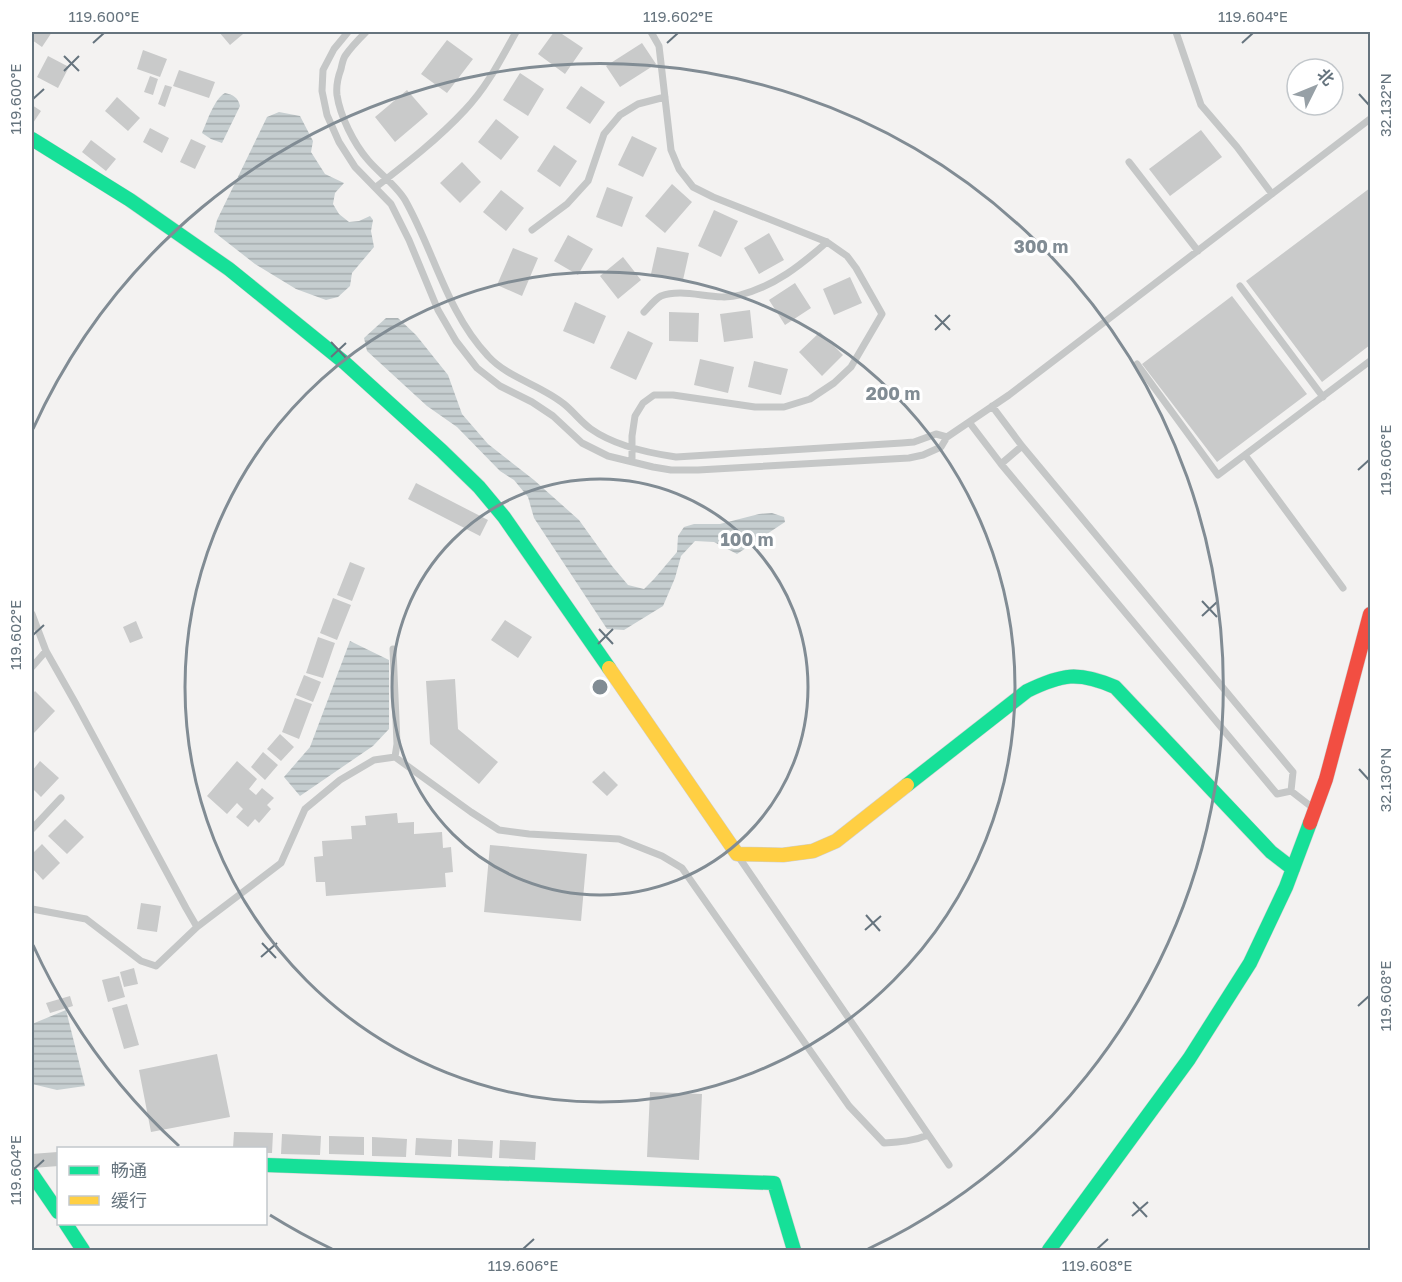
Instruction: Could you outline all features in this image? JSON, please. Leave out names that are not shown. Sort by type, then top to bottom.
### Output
[{"type":"street","points":[[32,139],[130,200],[229,269],[345,363],[479,487],[504,517],[736,854],[783,855],[813,851],[836,841],[1027,691],[1052,679],[1070,675],[1099,680],[1115,687],[1271,852],[1293,868]]},
{"type":"street","points":[[1049,1251],[1195,1049],[1250,963],[1286,887],[1326,779],[1371,614]]},
{"type":"street","points":[[32,1161],[57,1159]]},
{"type":"street","points":[[267,1165],[774,1182],[794,1251]]},
{"type":"street","points":[[32,1174],[57,1211]]},
{"type":"street","points":[[67,1225],[83,1251]]},
{"type":"lane","points":[[357,42],[348,32],[334,49],[323,70],[322,91],[327,115],[339,142],[355,167],[391,204],[409,240],[438,310],[456,341],[477,368],[500,386],[532,402],[553,416],[582,443],[608,456],[671,470],[740,469],[909,458],[941,447],[947,437],[992,406],[1371,119]]},
{"type":"lane","points":[[366,32],[344,57],[338,78],[337,93],[340,111],[350,133],[366,159],[404,197],[452,301],[469,332],[489,357],[510,373],[564,404],[590,429],[613,441],[656,454],[676,457],[914,442],[936,434],[947,437]]},
{"type":"lane","points":[[376,187],[431,143],[466,109],[491,77],[516,32]]},
{"type":"lane","points":[[633,462],[632,436],[635,416],[643,402],[654,395],[673,395],[755,407],[784,407],[810,399],[834,383],[851,367],[882,314],[847,256],[827,242],[693,187],[679,170],[671,150],[658,46],[651,32]]},
{"type":"lane","points":[[1176,32],[1201,105],[1237,147],[1272,194]]},
{"type":"lane","points":[[532,230],[567,204],[588,181],[604,134],[620,115],[638,104],[665,98]]},
{"type":"lane","points":[[1130,162],[1198,251]]},
{"type":"lane","points":[[644,312],[660,296],[682,293],[712,297],[737,296],[759,289],[794,270],[827,242]]},
{"type":"lane","points":[[1239,286],[1323,396]]},
{"type":"lane","points":[[1137,364],[1218,475],[1371,361]]},
{"type":"lane","points":[[992,406],[1022,446],[1293,772],[1291,791]]},
{"type":"lane","points":[[969,423],[1277,794],[1291,791],[1315,809]]},
{"type":"lane","points":[[1001,464],[1022,446]]},
{"type":"lane","points":[[1245,455],[1343,588]]},
{"type":"lane","points":[[32,614],[46,651],[197,927]]},
{"type":"lane","points":[[393,649],[397,744],[395,757]]},
{"type":"lane","points":[[32,667],[46,651]]},
{"type":"lane","points":[[32,909],[86,919],[141,961],[156,966],[197,927],[281,862],[305,809],[340,780],[374,760],[395,757],[499,830],[620,839],[662,856],[682,868],[849,1106],[884,1143],[909,1141],[928,1135]]},
{"type":"lane","points":[[32,829],[61,798]]},
{"type":"lane","points":[[736,854],[949,1165]]},
{"type":"shaded area","points":[[225,93],[235,97],[240,106],[222,143],[202,133],[214,105]]},
{"type":"shaded area","points":[[279,112],[300,116],[313,141],[311,152],[325,174],[344,183],[335,193],[333,204],[339,214],[349,222],[370,216],[373,220],[371,231],[374,247],[352,273],[350,286],[338,297],[326,300],[296,289],[255,264],[214,232],[217,220],[267,117]]},
{"type":"shaded area","points":[[386,318],[398,318],[416,335],[448,375],[462,414],[488,444],[534,480],[579,520],[628,585],[644,589],[654,579],[677,552],[678,536],[684,527],[694,524],[720,524],[772,513],[784,517],[785,522],[737,554],[714,542],[695,541],[681,556],[675,578],[663,606],[624,630],[607,629],[534,518],[528,497],[514,480],[500,471],[457,427],[427,406],[367,351],[364,338]]},
{"type":"shaded area","points":[[350,641],[389,660],[389,729],[373,746],[300,796],[284,777],[310,747]]},
{"type":"shaded area","points":[[66,1010],[85,1086],[57,1090],[32,1084],[32,1024]]},
{"type":"building","points":[[32,32],[52,32],[42,47],[32,40]]},
{"type":"building","points":[[219,32],[241,32],[243,34],[230,45]]},
{"type":"building","points":[[554,32],[559,32],[583,48],[565,74],[538,54]]},
{"type":"building","points":[[447,40],[473,59],[447,93],[421,74]]},
{"type":"building","points":[[642,43],[656,64],[620,87],[606,66]]},
{"type":"building","points":[[143,50],[167,59],[160,77],[137,69]]},
{"type":"building","points":[[48,56],[69,67],[58,88],[37,77]]},
{"type":"building","points":[[179,70],[215,82],[209,98],[173,86]]},
{"type":"building","points":[[520,73],[544,89],[528,116],[503,100]]},
{"type":"building","points":[[150,76],[158,79],[153,95],[144,92]]},
{"type":"building","points":[[165,85],[172,87],[165,107],[158,104]]},
{"type":"building","points":[[581,86],[605,102],[590,124],[566,108]]},
{"type":"building","points":[[407,90],[428,114],[395,142],[375,117]]},
{"type":"building","points":[[117,97],[140,118],[128,131],[105,111]]},
{"type":"building","points":[[32,105],[41,111],[33,123],[32,122]]},
{"type":"building","points":[[496,119],[519,137],[501,160],[478,142]]},
{"type":"building","points":[[150,128],[169,138],[162,153],[143,142]]},
{"type":"building","points":[[1201,130],[1222,157],[1170,196],[1149,169]]},
{"type":"building","points":[[632,136],[657,148],[643,177],[618,165]]},
{"type":"building","points":[[191,139],[206,146],[195,169],[180,162]]},
{"type":"building","points":[[91,140],[116,159],[106,171],[82,152]]},
{"type":"building","points":[[554,145],[577,161],[560,187],[537,171]]},
{"type":"building","points":[[462,162],[481,182],[460,203],[440,183]]},
{"type":"building","points":[[672,184],[692,202],[665,233],[645,216]]},
{"type":"building","points":[[607,187],[633,197],[622,227],[596,217]]},
{"type":"building","points":[[1370,188],[1370,345],[1322,382],[1246,281]]},
{"type":"building","points":[[501,190],[524,208],[506,231],[483,212]]},
{"type":"building","points":[[714,210],[738,221],[721,257],[698,246]]},
{"type":"building","points":[[769,233],[784,260],[759,274],[744,248]]},
{"type":"building","points":[[568,235],[593,249],[578,275],[554,261]]},
{"type":"building","points":[[657,247],[689,253],[683,280],[651,274]]},
{"type":"building","points":[[513,248],[538,258],[522,296],[497,285]]},
{"type":"building","points":[[623,257],[641,280],[618,299],[600,276]]},
{"type":"building","points":[[850,277],[862,303],[834,315],[823,289]]},
{"type":"building","points":[[795,283],[811,308],[785,325],[769,300]]},
{"type":"building","points":[[1232,296],[1307,394],[1217,462],[1142,364]]},
{"type":"building","points":[[575,302],[606,316],[594,344],[563,331]]},
{"type":"building","points":[[750,310],[753,338],[724,342],[720,314]]},
{"type":"building","points":[[669,312],[699,313],[698,342],[669,341]]},
{"type":"building","points":[[628,331],[653,343],[636,380],[610,368]]},
{"type":"building","points":[[820,332],[843,355],[822,376],[799,352]]},
{"type":"building","points":[[700,359],[734,367],[728,393],[694,385]]},
{"type":"building","points":[[754,361],[788,369],[781,395],[748,387]]},
{"type":"building","points":[[416,483],[488,520],[480,536],[408,499]]},
{"type":"building","points":[[350,562],[365,568],[352,601],[337,595]]},
{"type":"building","points":[[333,598],[351,605],[337,640],[320,633]]},
{"type":"building","points":[[505,620],[532,637],[518,658],[491,640]]},
{"type":"building","points":[[136,621],[143,638],[130,643],[123,627]]},
{"type":"building","points":[[318,637],[335,643],[323,678],[306,673]]},
{"type":"building","points":[[304,675],[321,682],[313,702],[296,695]]},
{"type":"building","points":[[455,679],[458,729],[498,762],[479,784],[430,744],[426,681]]},
{"type":"building","points":[[35,691],[55,711],[33,734],[32,695]]},
{"type":"building","points":[[295,698],[312,704],[299,739],[282,732]]},
{"type":"building","points":[[280,734],[294,747],[281,761],[267,749]]},
{"type":"building","points":[[263,752],[278,765],[265,780],[251,767]]},
{"type":"building","points":[[40,761],[59,778],[41,797],[32,788],[32,771]]},
{"type":"building","points":[[237,761],[257,779],[249,789],[256,795],[262,788],[274,798],[267,805],[271,809],[259,823],[255,819],[248,827],[236,817],[243,809],[237,803],[227,814],[207,796]]},
{"type":"building","points":[[604,771],[618,785],[607,796],[592,782]]},
{"type":"building","points":[[397,813],[398,823],[414,822],[414,834],[442,832],[443,848],[451,847],[453,872],[445,873],[446,887],[326,896],[325,882],[316,882],[314,857],[323,856],[322,841],[352,839],[351,826],[366,825],[365,816]]},
{"type":"building","points":[[65,819],[84,837],[67,854],[48,836]]},
{"type":"building","points":[[42,844],[60,863],[43,880],[32,868],[32,854]]},
{"type":"building","points":[[490,845],[587,854],[581,921],[484,912]]},
{"type":"building","points":[[141,903],[161,906],[157,932],[137,929]]},
{"type":"building","points":[[134,968],[138,984],[124,987],[120,972]]},
{"type":"building","points":[[119,976],[125,997],[108,1002],[102,980]]},
{"type":"building","points":[[70,996],[73,1006],[50,1013],[46,1003]]},
{"type":"building","points":[[127,1004],[139,1045],[124,1049],[112,1008]]},
{"type":"building","points":[[217,1054],[230,1117],[151,1132],[139,1070]]},
{"type":"building","points":[[650,1092],[702,1094],[699,1160],[647,1157]]},
{"type":"building","points":[[234,1132],[273,1133],[272,1153],[267,1153],[267,1147],[233,1147]]},
{"type":"building","points":[[282,1134],[321,1136],[320,1155],[281,1154]]},
{"type":"building","points":[[329,1136],[364,1137],[364,1155],[329,1154]]},
{"type":"building","points":[[372,1137],[407,1139],[406,1157],[372,1156]]},
{"type":"building","points":[[416,1138],[452,1140],[451,1157],[415,1155]]},
{"type":"building","points":[[458,1139],[493,1141],[492,1158],[458,1156]]},
{"type":"building","points":[[500,1140],[536,1142],[535,1160],[499,1158]]},
{"type":"traffic: fast","points":[[32,139],[130,200],[229,269],[345,363],[442,451],[479,487],[504,517],[609,668]]},
{"type":"traffic: fast","points":[[907,785],[1027,691],[1060,678],[1091,678],[1115,687],[1271,852],[1293,869]]},
{"type":"traffic: fast","points":[[1049,1250],[1189,1059],[1250,963],[1286,887],[1310,823]]},
{"type":"traffic: fast","points":[[267,1165],[774,1183],[794,1250]]},
{"type":"traffic: fast","points":[[32,1174],[57,1211]]},
{"type":"traffic: fast","points":[[67,1225],[83,1250]]},
{"type":"traffic: slow","points":[[609,668],[737,854],[783,855],[813,851],[836,841],[907,785]]},
{"type":"traffic: jam","points":[[1310,823],[1326,779],[1370,614]]}]
